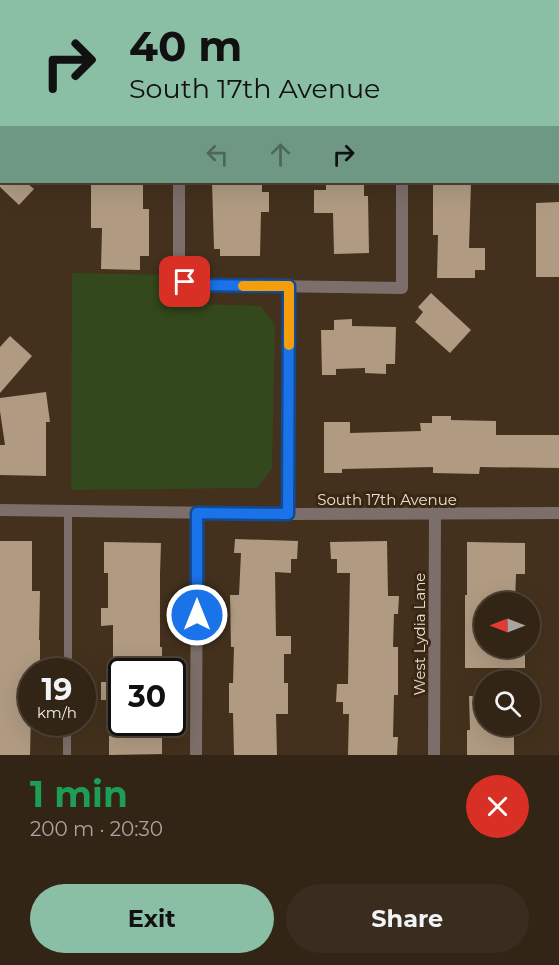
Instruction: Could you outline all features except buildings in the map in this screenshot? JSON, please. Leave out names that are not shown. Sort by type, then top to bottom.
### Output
[{"type":"street","points":[[179,183],[179,270],[185,282],[200,285],[402,288],[402,183]]},
{"type":"street","points":[[288,514],[289,286]]},
{"type":"street","name":"South 17th Avenue","points":[[0,510],[288,514],[559,513]]},
{"type":"street","points":[[196,755],[197,513]]},
{"type":"street","name":"West Lydia Lane","points":[[434,755],[435,513]]},
{"type":"lane","points":[[68,511],[68,658]]},
{"type":"lane","points":[[67,755],[68,736]]},
{"type":"green space","points":[[72,273],[167,275],[180,298],[190,303],[261,306],[275,325],[272,469],[257,488],[71,490]]},
{"type":"slow traffic","points":[[243,286],[289,286],[289,345]]},
{"type":"route","points":[[185,282],[200,285],[289,286],[288,514],[197,513],[197,615]]}]
